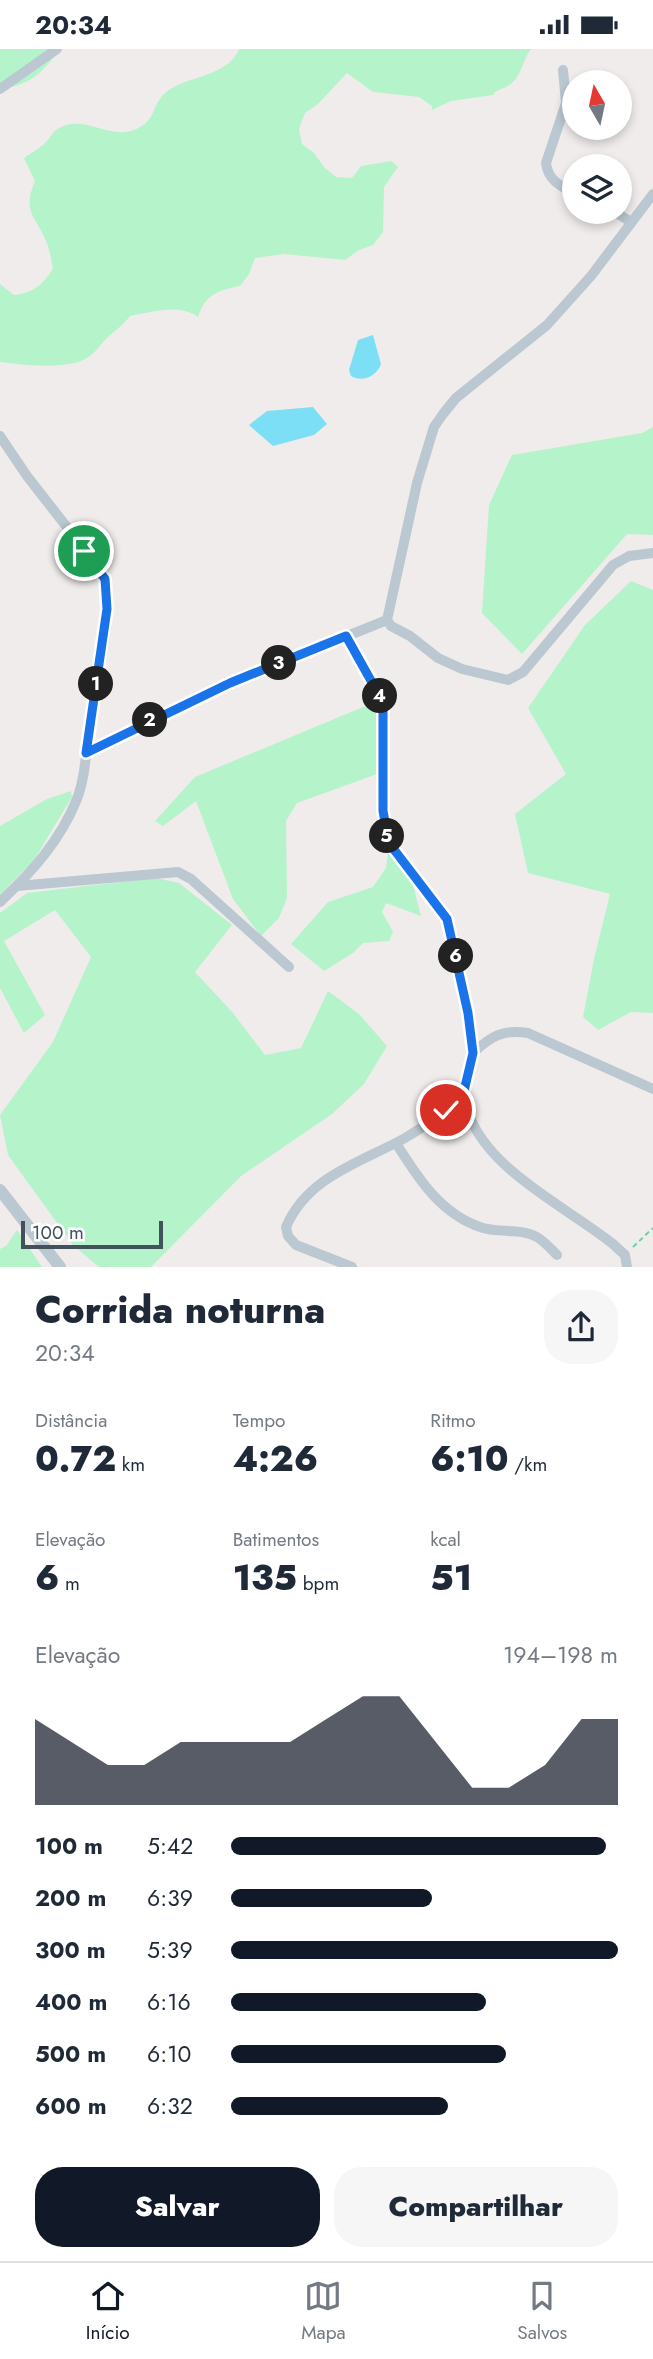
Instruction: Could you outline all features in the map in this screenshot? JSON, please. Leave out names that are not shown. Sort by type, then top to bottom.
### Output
[{"type":"street","points":[[0,89],[57,49]]},
{"type":"street","points":[[562,114],[547,163],[551,179],[562,186]]},
{"type":"street","points":[[632,221],[653,194]]},
{"type":"street","points":[[630,224],[591,276],[547,325],[456,398],[434,428],[416,483],[387,620],[391,626],[410,636],[438,658],[462,669],[508,681],[523,672],[614,565],[629,556],[653,553]]},
{"type":"street","points":[[0,436],[105,579],[107,609],[82,783],[50,850],[0,902]]},
{"type":"street","points":[[86,753],[230,683],[387,620]]},
{"type":"street","points":[[346,636],[383,707],[383,800],[389,843],[449,924],[468,1013],[473,1053],[464,1091],[468,1112],[478,1132],[511,1170],[596,1230],[625,1255],[627,1267]]},
{"type":"street","points":[[16,886],[178,872],[191,879],[289,967]]},
{"type":"street","points":[[473,1053],[494,1035],[514,1031],[528,1033],[653,1089]]},
{"type":"street","points":[[352,1267],[296,1245],[288,1236],[286,1227],[296,1207],[318,1184],[341,1169],[396,1143],[446,1110],[464,1091]]},
{"type":"street","points":[[396,1143],[432,1197],[467,1222],[486,1229],[526,1233],[537,1237],[557,1255]]},
{"type":"street","points":[[0,1190],[60,1267]]},
{"type":"path","points":[[625,1255],[653,1228]]},
{"type":"green space","points":[[0,49],[60,49],[35,77],[0,89]]},
{"type":"green space","points":[[239,49],[531,49],[515,80],[493,95],[451,101],[432,110],[432,106],[419,97],[373,92],[347,73],[318,104],[305,113],[299,129],[302,144],[336,177],[352,178],[361,166],[391,161],[398,167],[384,187],[383,232],[373,245],[359,250],[345,260],[284,254],[255,258],[249,274],[240,286],[213,295],[204,303],[198,317],[174,309],[130,316],[93,353],[79,362],[45,366],[0,362],[0,284],[14,295],[27,292],[41,284],[53,269],[47,244],[30,207],[35,181],[24,158],[44,144],[56,130],[66,125],[85,125],[114,132],[134,130],[142,126],[165,93],[228,64]]},
{"type":"green space","points":[[653,427],[653,535],[627,534],[522,654],[482,613],[489,505],[512,455],[642,433]]},
{"type":"green space","points":[[631,581],[653,590],[653,1013],[631,1012],[598,1030],[583,1017],[610,894],[528,873],[515,814],[566,774],[528,708],[585,625]]},
{"type":"green space","points":[[375,702],[380,773],[297,803],[286,821],[287,898],[279,918],[261,936],[233,899],[196,801],[163,826],[155,821],[195,777]]},
{"type":"green space","points":[[71,791],[72,797],[34,860],[0,895],[0,826],[47,799]]},
{"type":"green space","points":[[389,846],[412,881],[421,916],[386,903],[382,912],[393,932],[389,941],[363,943],[353,953],[324,971],[291,944],[328,902],[373,887],[386,868]]},
{"type":"green space","points":[[156,878],[179,883],[232,925],[195,972],[233,1013],[265,1055],[301,1048],[328,991],[359,1014],[387,1046],[364,1084],[332,1114],[241,1176],[151,1267],[99,1267],[73,1245],[8,1155],[0,1115],[53,1042],[91,957],[55,910],[4,941],[45,1015],[24,1033],[0,988],[0,913],[27,893]]},
{"type":"green space","points":[[17,1230],[42,1267],[0,1267],[0,1249],[6,1246]]},
{"type":"water","points":[[373,335],[381,364],[373,375],[355,378],[349,370],[358,340]]},
{"type":"water","points":[[313,407],[327,424],[314,435],[273,446],[249,425],[267,411]]},
{"type":"route","points":[[84,551],[105,579],[107,609],[86,753],[230,683],[346,636],[362,662],[383,707],[383,811],[389,843],[447,919],[452,933],[472,1035],[473,1053],[464,1091],[446,1110]]}]
